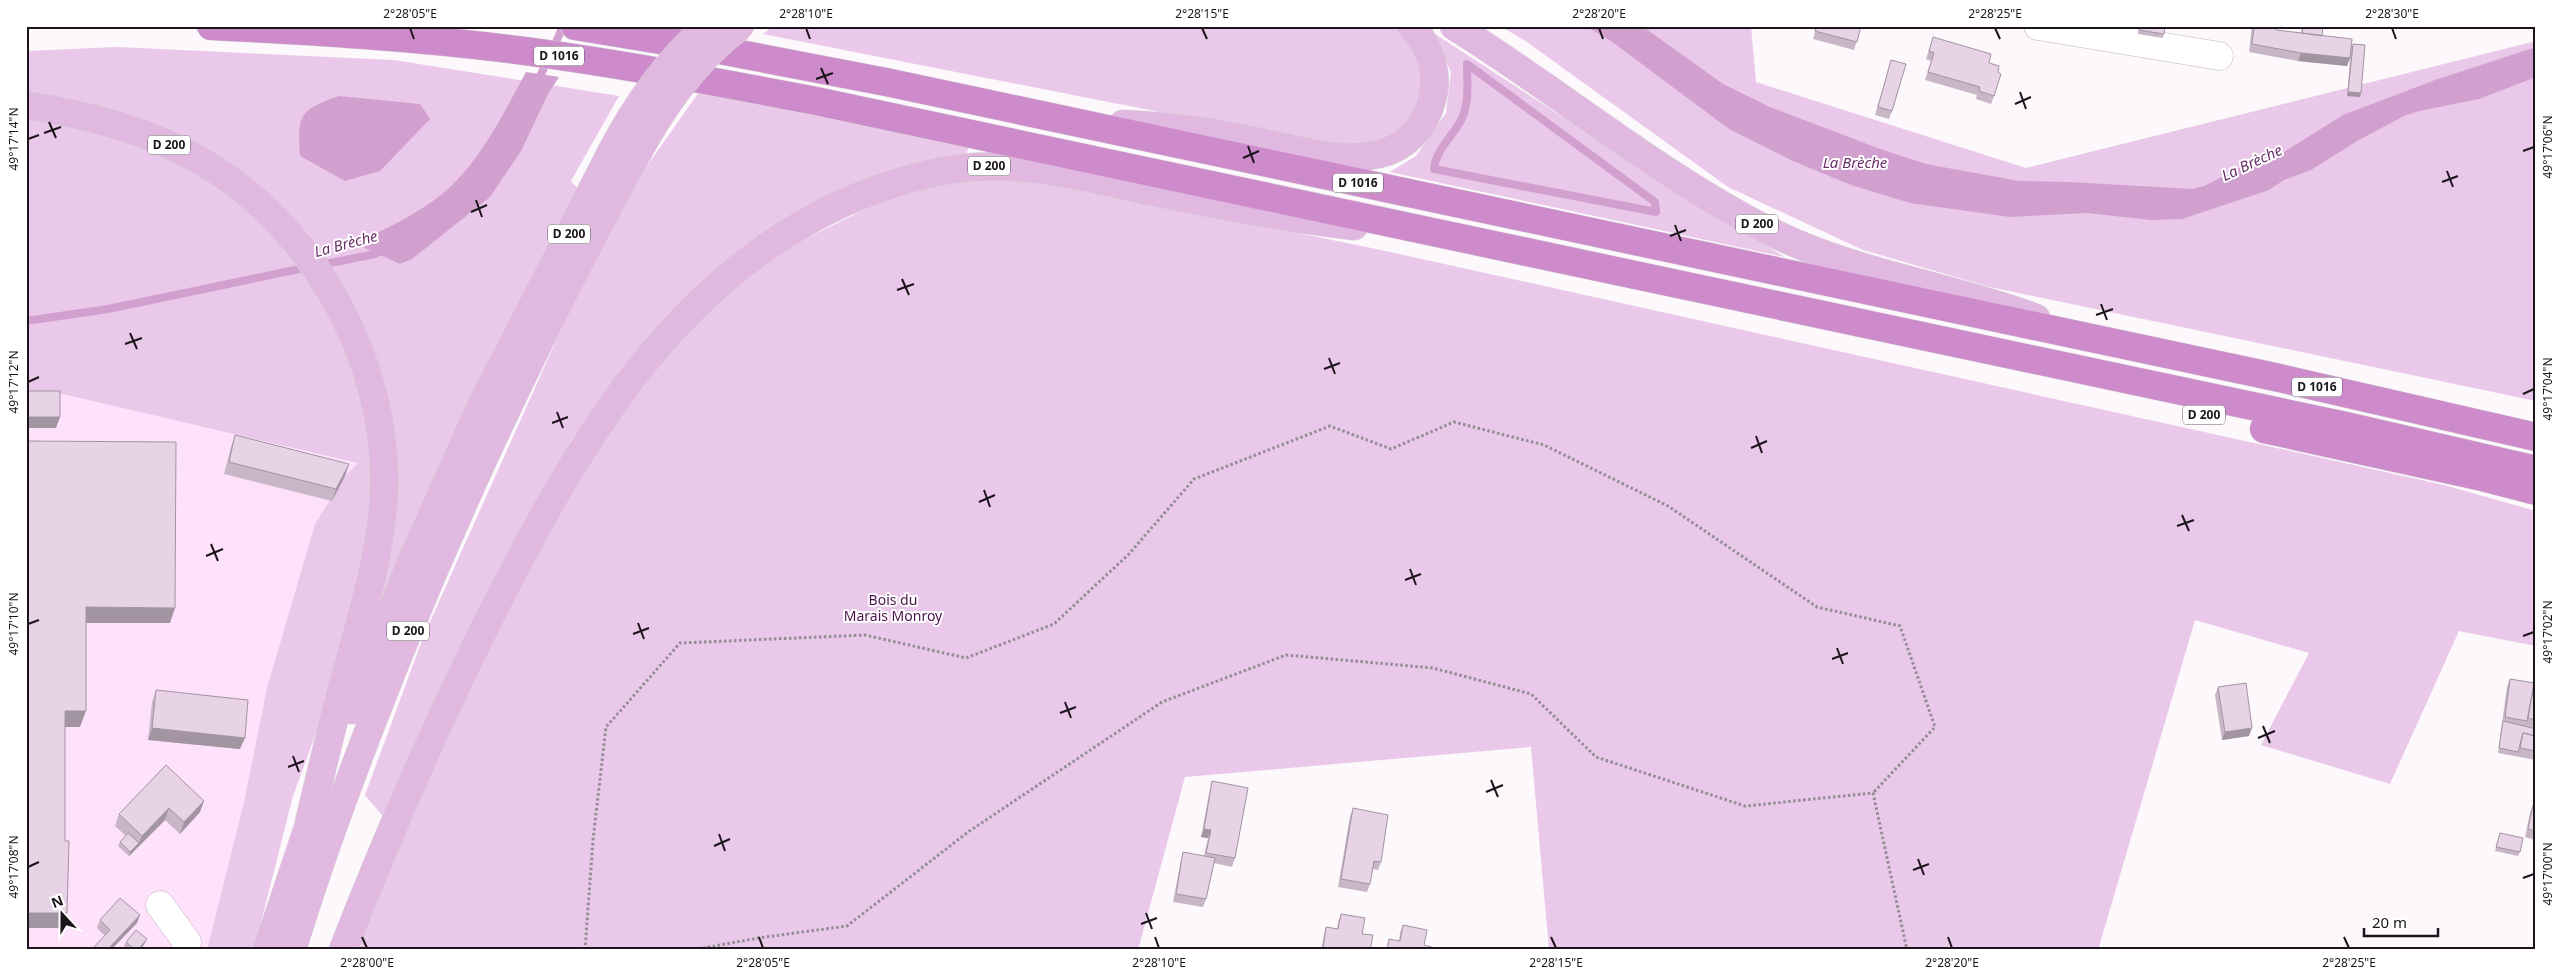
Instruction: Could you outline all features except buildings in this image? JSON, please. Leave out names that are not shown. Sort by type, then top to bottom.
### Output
[{"type":"highway","name":"D 1016","points":[[211,26],[396,37],[516,50],[600,62],[910,119],[2375,433],[2536,470]]},
{"type":"highway","name":"D 1016","points":[[575,26],[830,71],[1064,120],[2098,341],[2275,377],[2536,437]]},
{"type":"highway","name":"D 200","points":[[1876,327],[2219,419],[2478,476],[2536,491]]},
{"type":"main road","name":"D 200","points":[[292,950],[325,849],[362,749],[452,527],[622,156],[633,111],[656,79],[707,26]]},
{"type":"main road","name":"D 200","points":[[267,950],[309,823],[379,641],[446,482],[510,345],[622,156],[714,48],[740,26]]},
{"type":"main road","points":[[1064,120],[1206,131],[1333,155],[1379,154],[1401,145],[1410,137],[1424,120],[1432,100],[1435,76],[1432,64],[1424,42],[1411,26]]},
{"type":"main road","name":"D 200","points":[[1454,26],[1649,160],[1768,230],[1834,258],[1997,303],[2098,341]]},
{"type":"main road","name":"D 200","points":[[26,105],[114,124],[180,150],[236,184],[259,203],[288,233],[309,259],[341,309],[362,359],[384,447],[384,491],[374,568],[309,823]]},
{"type":"main road","name":"D 200","points":[[343,950],[392,827],[452,695],[519,560],[575,460],[623,389],[663,340],[735,270],[778,238],[832,208],[877,190],[940,172],[994,166],[1020,167],[1076,176],[1261,214],[1474,241]]},
{"type":"street","points":[[2038,26],[2219,56]]},
{"type":"street","points":[[160,905],[187,942],[185,950]]},
{"type":"path","points":[[585,950],[593,840],[606,727],[680,644],[865,635],[966,658],[1054,624],[1129,554],[1194,478],[1330,426],[1390,449],[1454,422],[1544,445],[1668,506],[1818,607],[1900,626],[1935,727],[1874,793],[1745,806],[1596,757],[1531,694],[1433,668],[1286,655],[1162,702],[968,832],[847,926],[758,938],[693,950]]},
{"type":"path","points":[[1874,793],[1907,950]]},
{"type":"shaded area","points":[[26,392],[54,392],[359,463],[237,950],[26,950]]},
{"type":"green space","points":[[773,26],[1392,26],[1407,40],[1417,59],[1420,70],[1421,91],[1416,110],[1398,137],[1362,146],[1322,144],[763,34]]},
{"type":"green space","points":[[1500,26],[1751,26],[1756,82],[2026,168],[2536,41],[2536,401],[1990,287],[1863,250],[1728,187],[1524,40]]},
{"type":"green space","points":[[1432,32],[1715,216],[1785,257],[1390,172],[1416,156],[1446,113],[1451,72]]},
{"type":"green space","points":[[117,47],[394,60],[619,96],[571,181],[580,191],[375,621],[371,508],[362,573],[323,714],[293,796],[254,950],[207,950],[244,802],[267,688],[315,524],[345,476],[358,463],[54,392],[26,392],[26,51]]},
{"type":"green space","points":[[699,92],[969,146],[966,155],[872,180],[625,368],[571,440],[429,722],[385,819],[365,795],[424,635],[613,214]]},
{"type":"green space","name":"Bois du Marais Monroy","points":[[1019,176],[1381,250],[2444,485],[2536,511],[2536,646],[2459,631],[2390,784],[2261,745],[2309,653],[2195,620],[2098,950],[1549,950],[1531,747],[1185,777],[1138,950],[358,950],[400,838],[515,589],[581,463],[632,393],[732,286],[799,242],[894,195],[959,179]]},
{"type":"water","name":"La Brèche","points":[[1585,26],[1642,26],[1723,84],[1770,107],[1880,149],[1926,164],[2019,181],[2193,189],[2204,186],[2251,162],[2264,161],[2284,152],[2343,115],[2435,80],[2536,47],[2536,77],[2479,99],[2419,111],[2404,116],[2357,141],[2311,170],[2284,180],[2269,190],[2182,219],[2151,220],[2087,213],[2010,217],[1910,203],[1851,185],[1793,161],[1729,129],[1611,41]]},
{"type":"water","name":"La Brèche","points":[[526,72],[559,77],[548,94],[521,151],[490,197],[412,259],[400,264],[354,243],[405,219],[429,204],[450,187],[483,148]]},
{"type":"water","points":[[339,96],[420,104],[430,119],[380,171],[345,181],[300,156],[299,142],[301,122],[309,110],[316,105]]},
{"type":"waterway","name":"La Brèche","points":[[553,49],[563,26]]},
{"type":"waterway","name":"La Brèche","points":[[537,83],[548,59]]},
{"type":"waterway","points":[[1467,64],[1655,202],[1656,212],[1434,169],[1441,150],[1463,115],[1467,94],[1467,64]]},
{"type":"waterway","name":"La Brèche","points":[[320,265],[375,254],[384,249]]},
{"type":"waterway","name":"La Brèche","points":[[26,321],[108,309],[309,267]]}]
